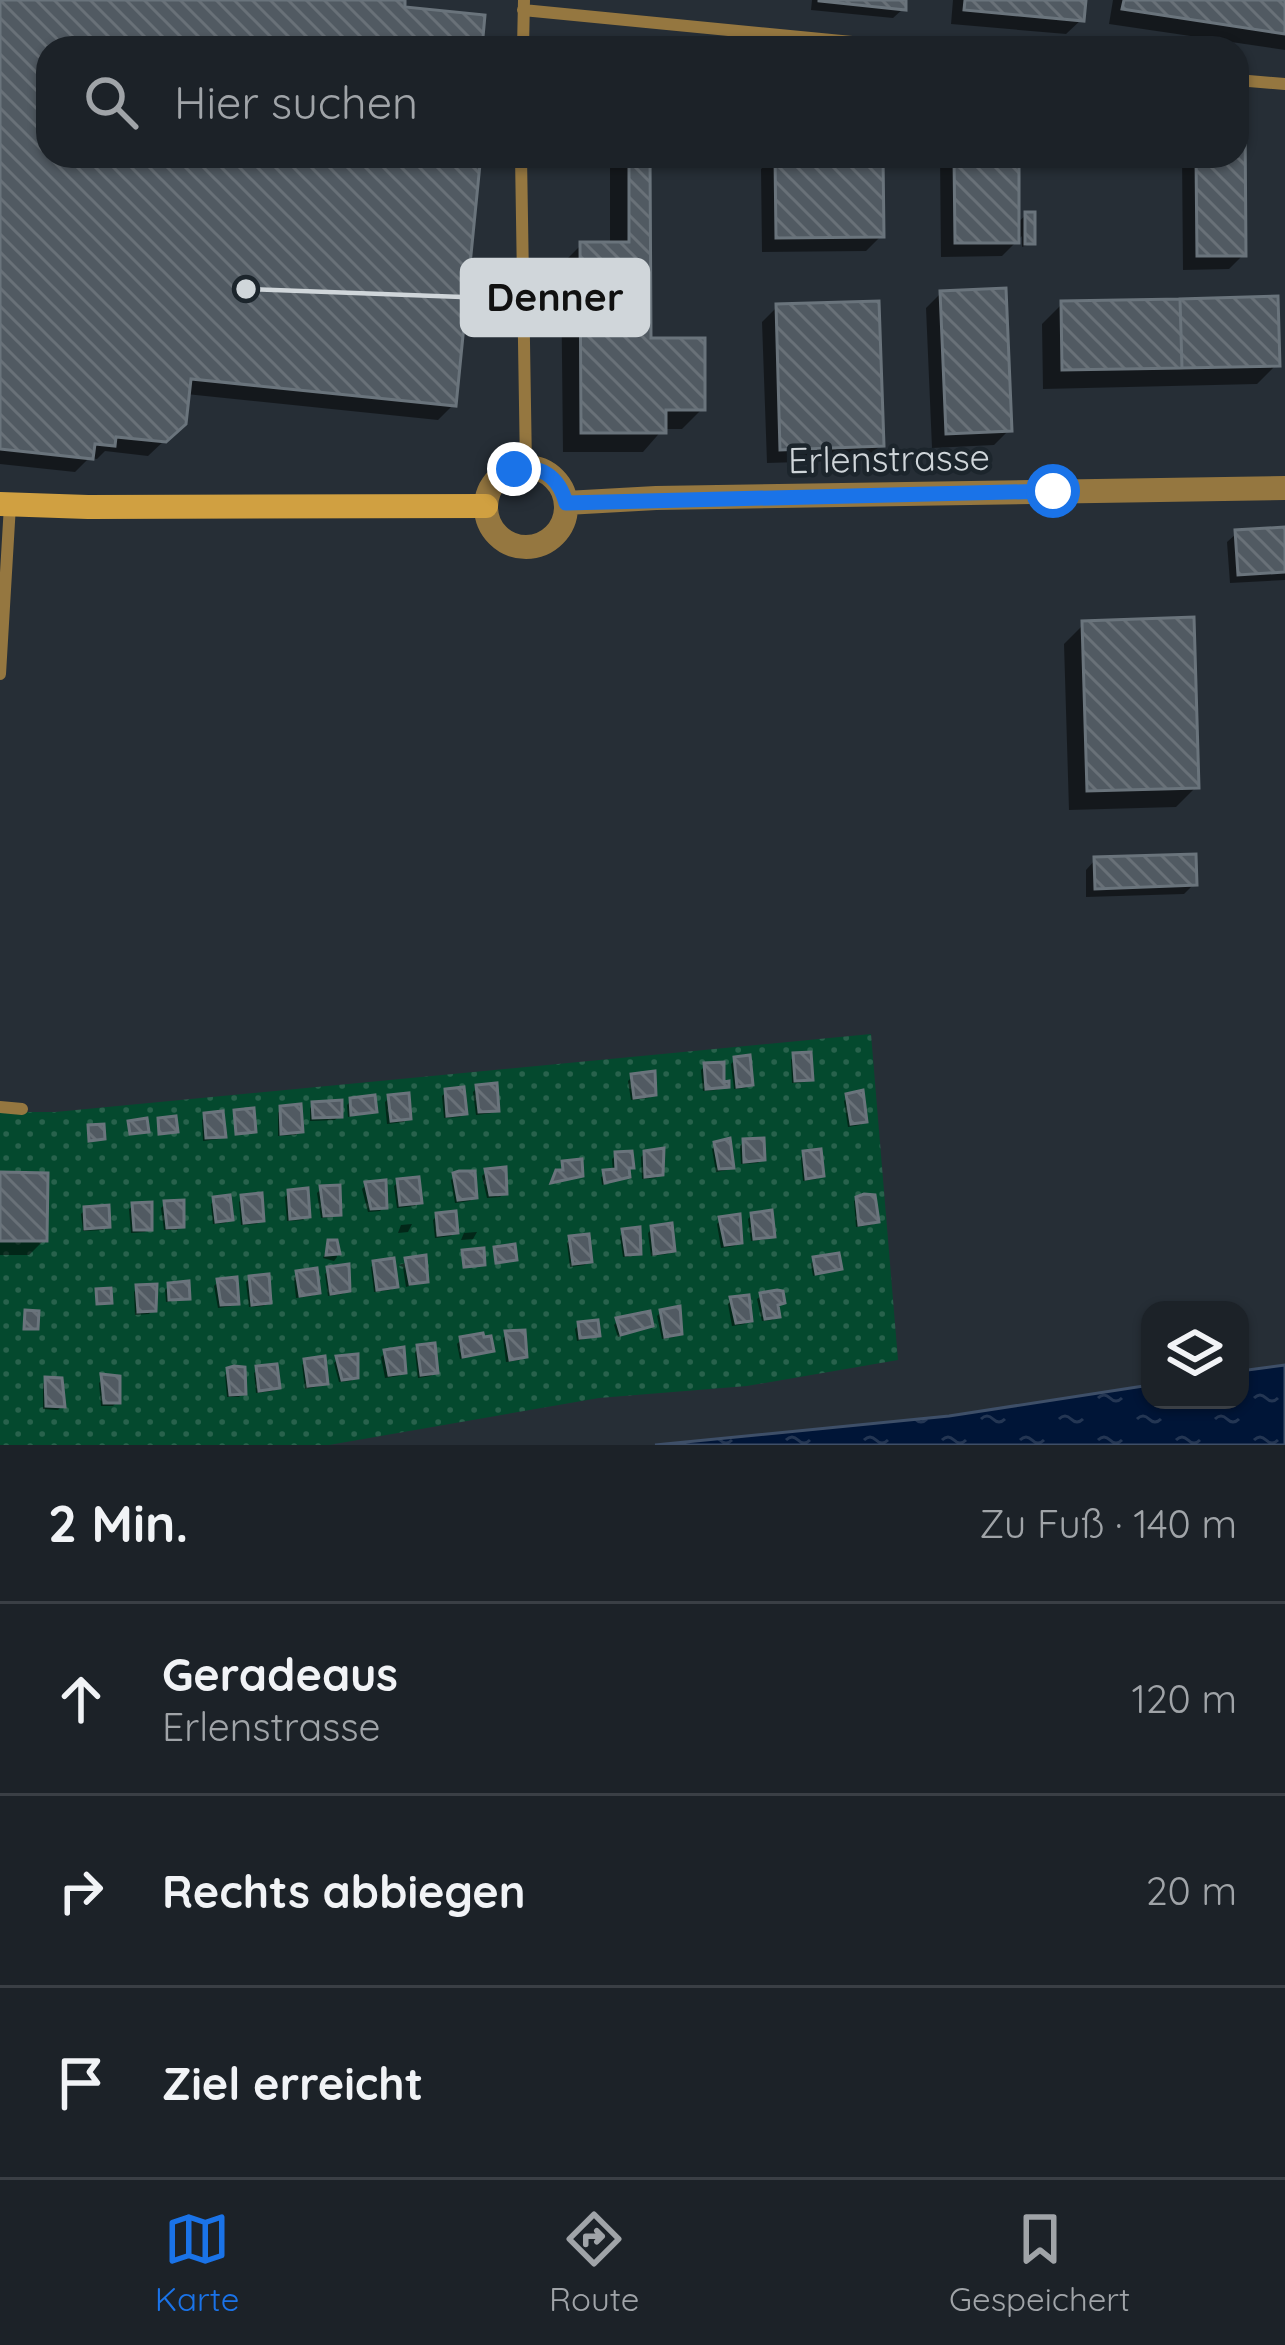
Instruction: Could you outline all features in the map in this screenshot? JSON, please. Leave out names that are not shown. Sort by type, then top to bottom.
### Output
[{"type":"street","points":[[526,466],[549,474],[566,503],[565,517],[551,538],[527,547],[502,539],[487,518],[494,483],[503,474],[526,466]]},
{"type":"street","name":"Erlenstrasse","points":[[566,503],[1285,488]]},
{"type":"street","points":[[5,504],[486,506]]},
{"type":"lane","points":[[523,36],[523,5],[805,36]]},
{"type":"lane","points":[[1249,81],[1285,84]]},
{"type":"lane","points":[[521,168],[526,466]]},
{"type":"lane","points":[[0,674],[5,504]]},
{"type":"lane","points":[[0,1107],[22,1109]]},
{"type":"green space","points":[[871,1034],[898,1360],[747,1386],[599,1398],[329,1445],[0,1445],[0,1112],[55,1112]]},
{"type":"water","points":[[1285,1365],[1285,1445],[655,1445],[949,1416],[1141,1386],[1141,1409],[1249,1409],[1249,1370]]},
{"type":"building","points":[[0,0],[405,0],[405,7],[485,15],[483,36],[36,36],[36,168],[480,168],[456,406],[191,379],[186,424],[166,442],[116,437],[115,446],[95,444],[93,459],[0,449]]},
{"type":"building","points":[[819,0],[906,0],[906,10],[819,1]]},
{"type":"building","points":[[965,0],[1086,0],[1084,21],[964,10]]},
{"type":"building","points":[[1124,0],[1285,0],[1285,34],[1122,9]]},
{"type":"building","points":[[629,168],[650,168],[651,338],[705,338],[705,410],[666,410],[666,433],[581,433],[580,242],[629,242]]},
{"type":"building","points":[[775,168],[883,168],[884,237],[776,238]]},
{"type":"building","points":[[954,168],[1019,168],[1019,243],[955,243]]},
{"type":"building","points":[[1196,168],[1245,168],[1246,256],[1197,256]]},
{"type":"building","points":[[1025,212],[1035,212],[1035,244],[1025,244]]},
{"type":"building","points":[[1006,288],[1012,431],[946,434],[940,291]]},
{"type":"building","points":[[1278,296],[1280,366],[1182,368],[1180,299]]},
{"type":"building","points":[[1180,299],[1182,368],[1062,370],[1061,301]]},
{"type":"building","points":[[879,301],[884,446],[780,450],[776,304]]},
{"type":"building","points":[[1285,527],[1285,572],[1238,575],[1235,530]]},
{"type":"building","points":[[1194,617],[1199,788],[1087,791],[1082,621]]},
{"type":"building","points":[[1196,854],[1197,885],[1095,889],[1094,857]]},
{"type":"building","points":[[811,1052],[813,1080],[795,1081],[793,1053]]},
{"type":"building","points":[[750,1055],[753,1085],[737,1087],[734,1057]]},
{"type":"building","points":[[724,1062],[724,1082],[729,1081],[729,1087],[706,1089],[704,1063]]},
{"type":"building","points":[[655,1071],[656,1095],[634,1098],[631,1074]]},
{"type":"building","points":[[497,1083],[499,1111],[479,1112],[476,1085]]},
{"type":"building","points":[[464,1087],[467,1114],[447,1116],[445,1089]]},
{"type":"building","points":[[863,1090],[867,1122],[851,1124],[846,1094]]},
{"type":"building","points":[[409,1093],[411,1119],[391,1121],[388,1095]]},
{"type":"building","points":[[375,1095],[377,1112],[351,1115],[350,1098]]},
{"type":"building","points":[[342,1100],[342,1117],[313,1118],[312,1102]]},
{"type":"building","points":[[301,1104],[303,1132],[281,1134],[280,1106]]},
{"type":"building","points":[[254,1108],[256,1132],[236,1134],[234,1110]]},
{"type":"building","points":[[223,1111],[226,1137],[206,1138],[204,1113]]},
{"type":"building","points":[[176,1116],[178,1132],[159,1134],[158,1118]]},
{"type":"building","points":[[147,1118],[149,1132],[130,1134],[128,1121]]},
{"type":"building","points":[[104,1124],[105,1139],[89,1141],[88,1125]]},
{"type":"building","points":[[730,1138],[734,1168],[719,1169],[714,1142]]},
{"type":"building","points":[[764,1138],[765,1160],[744,1162],[743,1139]]},
{"type":"building","points":[[664,1148],[663,1175],[645,1177],[644,1151]]},
{"type":"building","points":[[821,1149],[824,1176],[806,1179],[803,1151]]},
{"type":"building","points":[[632,1151],[630,1177],[605,1183],[603,1170],[616,1169],[615,1152]]},
{"type":"building","points":[[582,1159],[583,1176],[551,1183],[556,1170],[563,1170],[562,1161]]},
{"type":"building","points":[[506,1167],[507,1194],[490,1195],[485,1169]]},
{"type":"building","points":[[475,1171],[477,1198],[458,1200],[453,1173]]},
{"type":"building","points":[[0,1172],[48,1173],[47,1241],[0,1241]]},
{"type":"building","points":[[419,1177],[422,1203],[400,1205],[397,1179]]},
{"type":"building","points":[[386,1180],[387,1208],[371,1209],[365,1182]]},
{"type":"building","points":[[340,1185],[341,1215],[324,1216],[320,1186]]},
{"type":"building","points":[[308,1188],[310,1217],[290,1219],[288,1190]]},
{"type":"building","points":[[262,1193],[264,1221],[244,1223],[241,1195]]},
{"type":"building","points":[[230,1195],[233,1220],[216,1222],[213,1197]]},
{"type":"building","points":[[875,1195],[879,1222],[859,1225],[856,1197]]},
{"type":"building","points":[[184,1200],[184,1227],[167,1228],[164,1201]]},
{"type":"building","points":[[152,1202],[152,1230],[134,1230],[132,1203]]},
{"type":"building","points":[[109,1205],[110,1227],[85,1229],[84,1207]]},
{"type":"building","points":[[772,1210],[775,1237],[754,1239],[751,1213]]},
{"type":"building","points":[[456,1211],[458,1233],[438,1235],[436,1213]]},
{"type":"building","points":[[740,1214],[742,1243],[725,1245],[719,1217]]},
{"type":"building","points":[[672,1223],[675,1251],[654,1254],[651,1226]]},
{"type":"building","points":[[640,1227],[641,1254],[626,1255],[622,1229]]},
{"type":"building","points":[[589,1234],[592,1262],[573,1264],[569,1236]]},
{"type":"building","points":[[328,1240],[337,1240],[340,1254],[326,1255]]},
{"type":"building","points":[[515,1244],[517,1260],[496,1263],[494,1247]]},
{"type":"building","points":[[484,1248],[485,1265],[464,1267],[462,1250]]},
{"type":"building","points":[[839,1253],[842,1269],[816,1274],[813,1257]]},
{"type":"building","points":[[426,1255],[428,1282],[410,1284],[405,1258]]},
{"type":"building","points":[[394,1258],[398,1287],[377,1290],[373,1261]]},
{"type":"building","points":[[349,1264],[350,1291],[331,1294],[327,1267]]},
{"type":"building","points":[[317,1268],[320,1293],[300,1296],[296,1271]]},
{"type":"building","points":[[269,1274],[271,1303],[252,1305],[249,1276]]},
{"type":"building","points":[[237,1277],[239,1304],[221,1305],[217,1279]]},
{"type":"building","points":[[189,1281],[190,1299],[169,1300],[168,1283]]},
{"type":"building","points":[[157,1284],[156,1311],[138,1312],[136,1285]]},
{"type":"building","points":[[111,1288],[112,1303],[97,1304],[96,1289]]},
{"type":"building","points":[[783,1291],[785,1303],[778,1305],[780,1317],[765,1319],[760,1293]]},
{"type":"building","points":[[749,1295],[752,1321],[736,1323],[730,1297]]},
{"type":"building","points":[[680,1306],[682,1334],[665,1337],[660,1310]]},
{"type":"building","points":[[25,1310],[39,1311],[38,1329],[24,1329]]},
{"type":"building","points":[[650,1311],[653,1326],[621,1335],[616,1318]]},
{"type":"building","points":[[598,1320],[600,1336],[580,1338],[578,1322]]},
{"type":"building","points":[[525,1330],[527,1357],[510,1360],[505,1331]]},
{"type":"building","points":[[491,1336],[494,1351],[463,1357],[460,1337]]},
{"type":"building","points":[[435,1343],[438,1373],[421,1375],[417,1345]]},
{"type":"building","points":[[404,1347],[406,1373],[389,1375],[384,1350]]},
{"type":"building","points":[[358,1354],[358,1378],[342,1380],[336,1356]]},
{"type":"building","points":[[325,1356],[328,1384],[308,1386],[304,1359]]},
{"type":"building","points":[[277,1364],[280,1388],[259,1391],[256,1366]]},
{"type":"building","points":[[245,1367],[246,1394],[230,1395],[227,1368]]},
{"type":"building","points":[[101,1374],[120,1376],[120,1403],[104,1403]]},
{"type":"building","points":[[45,1377],[62,1378],[65,1407],[46,1406]]},
{"type":"place","name":"Denner","points":[[246,289]]},
{"type":"route","points":[[514,469],[526,466],[549,474],[566,503],[1053,491]]}]
